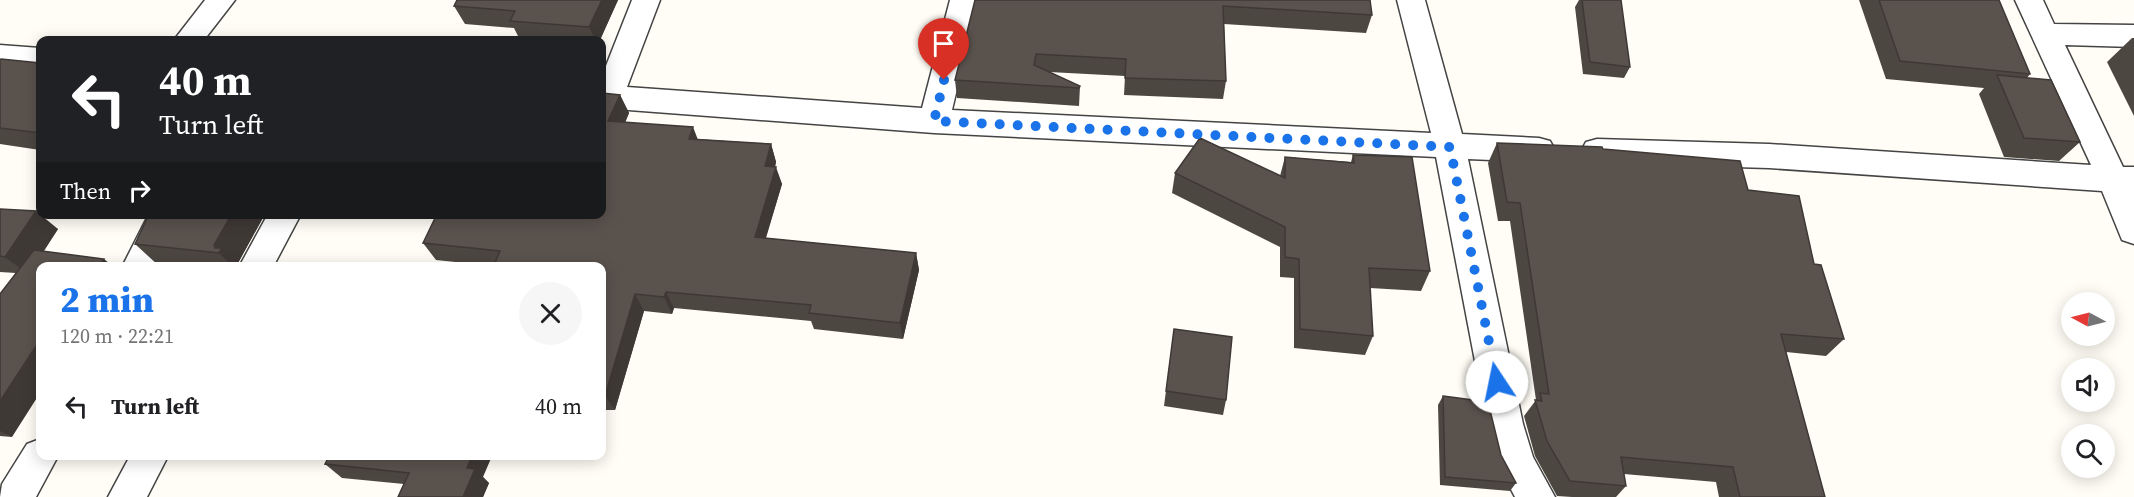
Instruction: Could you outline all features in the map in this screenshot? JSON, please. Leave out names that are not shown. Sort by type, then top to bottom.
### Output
[{"type":"street","points":[[191,36],[221,0]]},
{"type":"street","points":[[606,96],[646,0]]},
{"type":"street","points":[[934,121],[964,0]]},
{"type":"street","points":[[1410,0],[1450,147],[1505,424],[1516,463],[1536,497]]},
{"type":"street","points":[[2029,0],[2124,180],[2134,231]]},
{"type":"street","points":[[2045,34],[2134,36]]},
{"type":"street","points":[[0,56],[36,59]]},
{"type":"street","points":[[606,98],[934,121],[1450,147],[1769,156],[2124,180]]},
{"type":"street","points":[[141,262],[162,219]]},
{"type":"street","points":[[259,262],[282,219]]},
{"type":"street","points":[[15,497],[38,460]]},
{"type":"street","points":[[127,497],[148,460]]},
{"type":"building","points":[[457,0],[602,0],[589,27],[510,21],[515,11],[454,6]]},
{"type":"building","points":[[975,0],[1370,0],[1372,15],[1223,6],[1226,81],[1125,78],[1126,59],[1036,54],[1034,65],[1080,86],[1079,88],[955,80]]},
{"type":"building","points":[[1582,0],[1621,0],[1630,67],[1590,62]]},
{"type":"building","points":[[1879,0],[1999,0],[2030,74],[1900,61]]},
{"type":"building","points":[[0,60],[36,63],[36,132],[0,128]]},
{"type":"building","points":[[1997,75],[2051,80],[2080,142],[2024,138]]},
{"type":"building","points":[[606,93],[620,95],[608,121],[693,127],[689,139],[771,144],[765,166],[776,167],[755,237],[916,253],[900,323],[809,313],[811,305],[666,292],[664,297],[635,294],[606,393],[606,262],[495,262],[500,251],[423,243],[435,219],[606,219]]},
{"type":"building","points":[[1200,138],[1285,178],[1285,157],[1354,163],[1353,155],[1412,157],[1430,271],[1369,268],[1373,336],[1300,329],[1299,259],[1285,257],[1285,227],[1175,173]]},
{"type":"building","points":[[1497,143],[1602,147],[1603,149],[1740,161],[1748,190],[1799,196],[1814,264],[1821,265],[1844,339],[1781,334],[1825,497],[1740,497],[1733,467],[1621,457],[1626,486],[1570,481],[1547,441],[1535,400],[1542,401],[1540,393],[1549,394],[1520,203],[1507,202]]},
{"type":"building","points":[[0,209],[36,211],[5,257],[0,256]]},
{"type":"building","points":[[147,219],[229,219],[214,245],[215,248],[222,248],[219,253],[135,244]]},
{"type":"building","points":[[34,250],[104,259],[102,262],[36,262],[36,346],[0,401],[0,294]]},
{"type":"building","points":[[1174,329],[1232,337],[1226,400],[1166,391]]},
{"type":"building","points":[[1443,396],[1488,402],[1501,455],[1516,483],[1445,477]]},
{"type":"building","points":[[327,460],[470,460],[467,468],[475,469],[463,497],[398,497],[409,473],[325,464]]},
{"type":"route","points":[[944,80],[934,121],[1450,147],[1497,382]]}]
